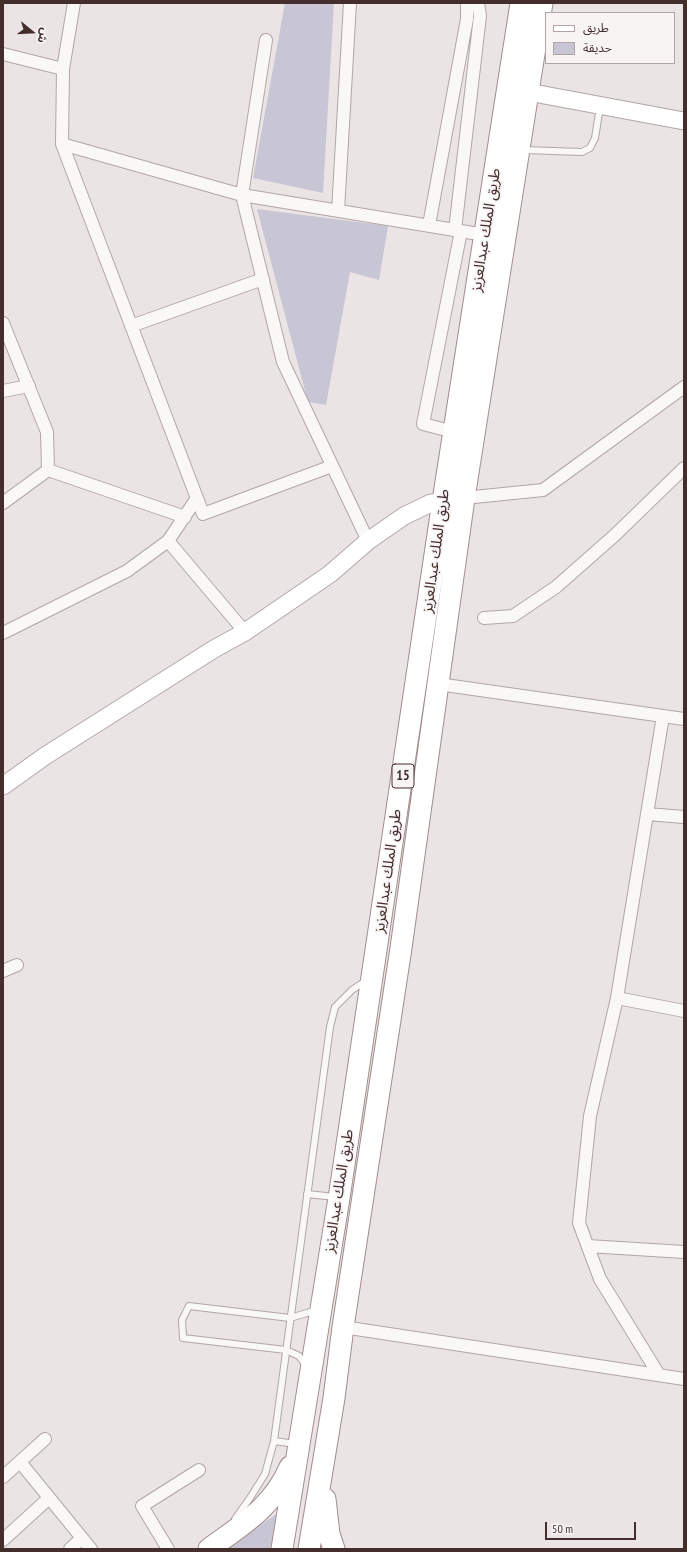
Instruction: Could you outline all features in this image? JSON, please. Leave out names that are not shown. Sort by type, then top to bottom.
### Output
[{"type":"highway","name":"طريق الملك عبدالعزيز","points":[[282,1549],[339,1198],[443,501],[521,3]]},
{"type":"highway","name":"طريق الملك عبدالعزيز","points":[[309,1549],[401,948],[464,498],[542,3]]},
{"type":"highway","points":[[214,1546],[262,1510],[283,1483],[299,1444]]},
{"type":"highway","points":[[326,1444],[325,1507],[329,1534],[334,1549]]},
{"type":"street","points":[[74,3],[63,69],[62,144],[203,514],[332,466]]},
{"type":"street","points":[[338,211],[350,3]]},
{"type":"street","points":[[429,226],[467,19],[467,3]]},
{"type":"street","points":[[454,432],[423,424],[458,230],[480,16],[478,3]]},
{"type":"street","points":[[266,40],[242,195],[283,362],[368,541]]},
{"type":"street","points":[[3,54],[63,69]]},
{"type":"street","points":[[528,92],[684,121]]},
{"type":"street","points":[[62,144],[242,195],[485,234]]},
{"type":"street","points":[[131,326],[263,279]]},
{"type":"street","points":[[3,323],[46,432],[48,470]]},
{"type":"street","points":[[3,391],[29,386]]},
{"type":"street","points":[[3,786],[45,756],[207,653],[245,632],[330,574],[368,541],[404,516],[431,503],[543,490],[684,386]]},
{"type":"street","points":[[484,618],[513,616],[556,587],[615,535],[684,468]]},
{"type":"street","points":[[3,503],[48,470]]},
{"type":"street","points":[[48,470],[185,517]]},
{"type":"street","points":[[3,633],[127,572],[168,541],[197,498]]},
{"type":"street","points":[[168,541],[245,632]]},
{"type":"street","points":[[438,684],[684,719]]},
{"type":"street","points":[[659,1375],[600,1279],[579,1223],[590,1116],[617,998],[663,716]]},
{"type":"street","points":[[647,814],[684,817]]},
{"type":"street","points":[[3,971],[17,965]]},
{"type":"street","points":[[617,998],[684,1011]]},
{"type":"street","points":[[588,1246],[684,1252]]},
{"type":"street","points":[[343,1327],[684,1379]]},
{"type":"street","points":[[3,1477],[45,1439]]},
{"type":"street","points":[[20,1462],[91,1549]]},
{"type":"street","points":[[168,1549],[142,1506],[198,1470]]},
{"type":"street","points":[[3,1540],[50,1498]]},
{"type":"street","points":[[70,1549],[82,1538]]},
{"type":"lane","points":[[519,150],[582,152],[590,148],[595,138],[600,105]]},
{"type":"lane","points":[[214,1546],[250,1498],[265,1474],[274,1441],[330,1028],[335,1007],[352,990],[373,976]]},
{"type":"lane","points":[[307,1194],[339,1198]]},
{"type":"lane","points":[[310,1373],[299,1356],[286,1350],[183,1338],[182,1320],[189,1306],[290,1318],[321,1309]]},
{"type":"lane","points":[[274,1441],[299,1444]]},
{"type":"green space","points":[[285,3],[334,3],[323,193],[253,178]]},
{"type":"green space","points":[[257,209],[388,226],[379,280],[350,272],[326,405],[308,402]]},
{"type":"green space","points":[[278,1513],[272,1549],[224,1549]]}]
